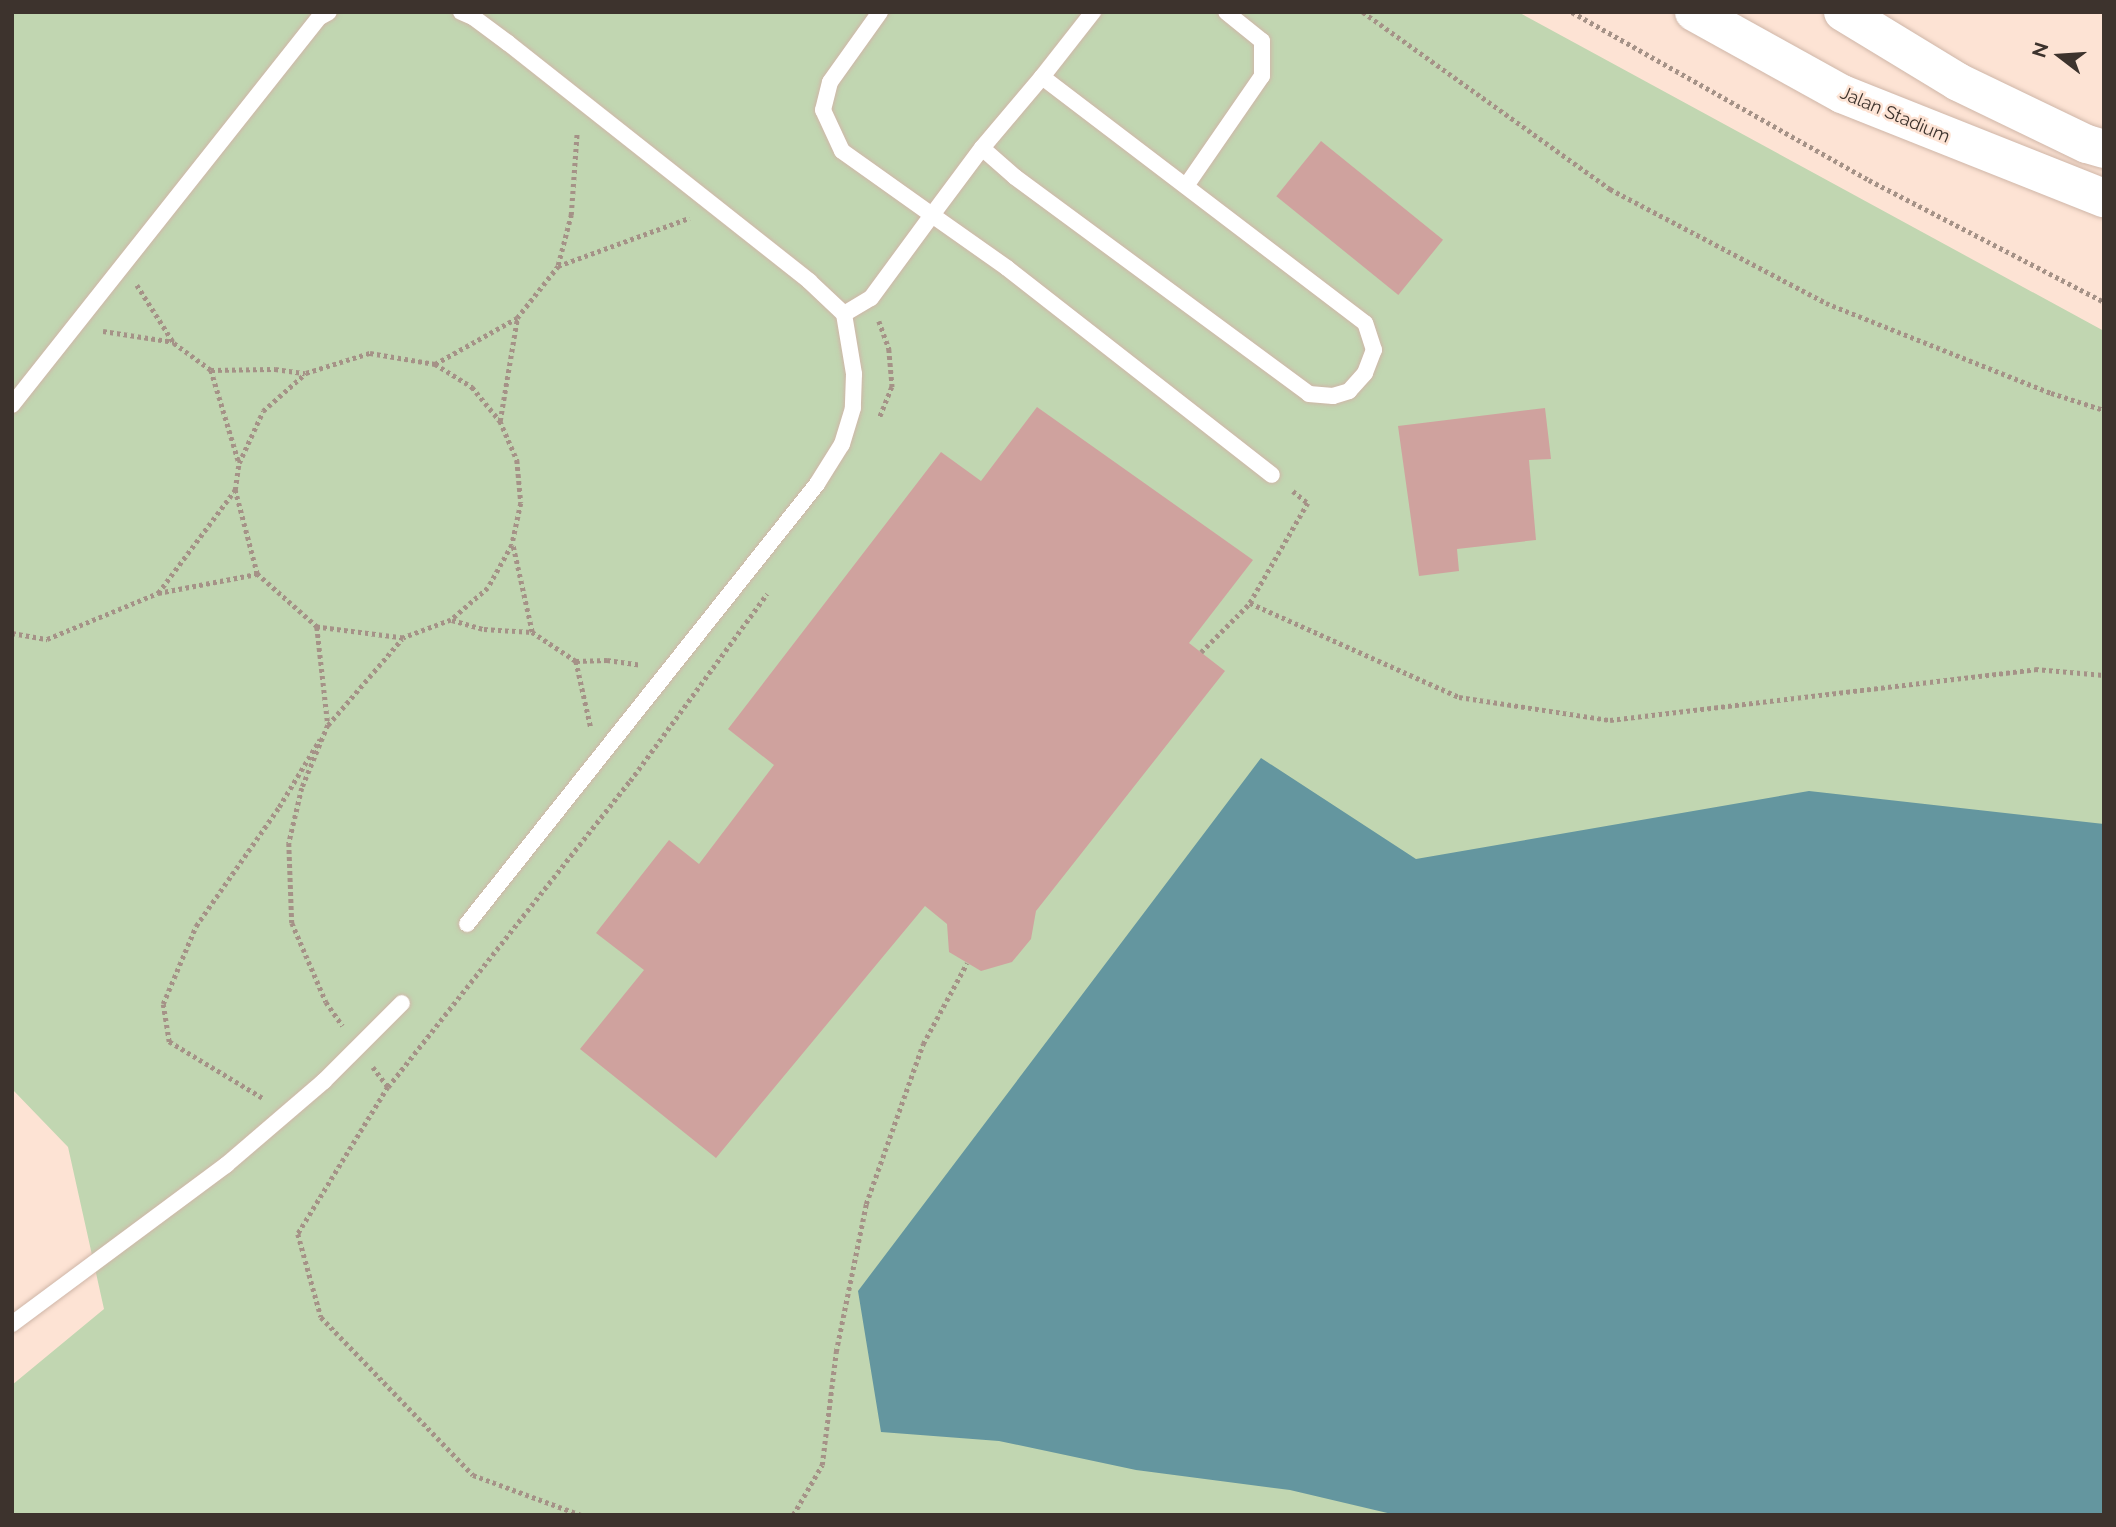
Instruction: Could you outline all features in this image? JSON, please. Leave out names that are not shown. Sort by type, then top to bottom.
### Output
[{"type":"main road","name":"Jalan Stadium","points":[[1694,12],[1842,94],[2104,198]]},
{"type":"main road","points":[[1843,12],[1958,82],[2087,144],[2104,149]]},
{"type":"lane","points":[[12,405],[320,17],[329,12]]},
{"type":"lane","points":[[461,12],[473,17],[574,95],[809,281],[844,314],[854,374],[853,408],[842,444],[817,484],[467,924]]},
{"type":"lane","points":[[880,12],[830,82],[823,110],[842,151],[1007,268],[1272,475]]},
{"type":"lane","points":[[844,314],[871,298],[982,148],[1093,12]]},
{"type":"lane","points":[[1186,186],[1262,76],[1262,41],[1226,12]]},
{"type":"lane","points":[[982,148],[1016,177],[1309,394],[1333,396],[1349,391],[1365,373],[1374,350],[1365,323],[1042,77]]},
{"type":"lane","points":[[12,1324],[226,1165],[324,1081],[402,1003]]},
{"type":"path","points":[[1363,12],[1610,189],[1826,303],[2051,393],[2104,410]]},
{"type":"path","points":[[1573,12],[1868,180],[2104,302]]},
{"type":"path","points":[[435,364],[517,318],[558,266],[571,215],[578,147],[574,95]]},
{"type":"path","points":[[558,266],[687,218],[726,215]]},
{"type":"path","points":[[124,265],[174,342],[211,370],[239,463]]},
{"type":"path","points":[[500,421],[517,318]]},
{"type":"path","points":[[74,327],[174,342]]},
{"type":"path","points":[[370,353],[435,364],[472,387],[500,421],[517,460],[521,503],[512,545],[488,588],[451,620],[403,638],[317,627],[257,574],[235,490],[239,463],[263,411],[306,373],[370,353]]},
{"type":"path","points":[[211,370],[275,369],[306,373]]},
{"type":"path","points":[[1201,652],[1250,603],[1308,503],[1272,475]]},
{"type":"path","points":[[158,593],[235,490]]},
{"type":"path","points":[[512,545],[532,632]]},
{"type":"path","points":[[12,633],[47,639],[158,593],[257,574]]},
{"type":"path","points":[[1250,603],[1459,696],[1610,720],[2035,669],[2104,675]]},
{"type":"path","points":[[451,620],[484,629],[532,632],[576,661],[607,660],[670,669]]},
{"type":"path","points":[[317,627],[328,725],[302,788],[289,843],[292,923],[326,1002],[388,1087],[298,1234],[321,1317],[472,1475],[581,1515]]},
{"type":"path","points":[[287,1111],[236,1085],[169,1042],[163,1004],[196,926],[279,807],[328,725],[403,638]]},
{"type":"path","points":[[576,661],[599,757]]},
{"type":"path","points":[[793,1515],[822,1465],[836,1352],[866,1204],[923,1045],[967,963]]},
{"type":"green space","points":[[12,12],[1518,12],[2104,331],[2104,1515],[12,1515],[12,1385],[104,1309],[68,1147],[12,1089]]},
{"type":"water","points":[[1261,758],[1416,859],[1809,791],[2104,824],[2104,1515],[1396,1515],[1290,1490],[1136,1470],[999,1441],[881,1432],[858,1291]]},
{"type":"building","points":[[1321,141],[1443,240],[1398,295],[1276,196]]},
{"type":"building","points":[[1037,407],[1253,560],[1189,643],[1225,671],[1036,911],[1031,939],[1012,962],[981,971],[949,952],[947,924],[925,906],[716,1158],[580,1049],[644,970],[596,933],[669,840],[699,864],[774,765],[728,729],[941,452],[981,481]]},
{"type":"building","points":[[1545,408],[1551,459],[1529,460],[1536,540],[1457,549],[1459,571],[1419,576],[1398,426]]}]
